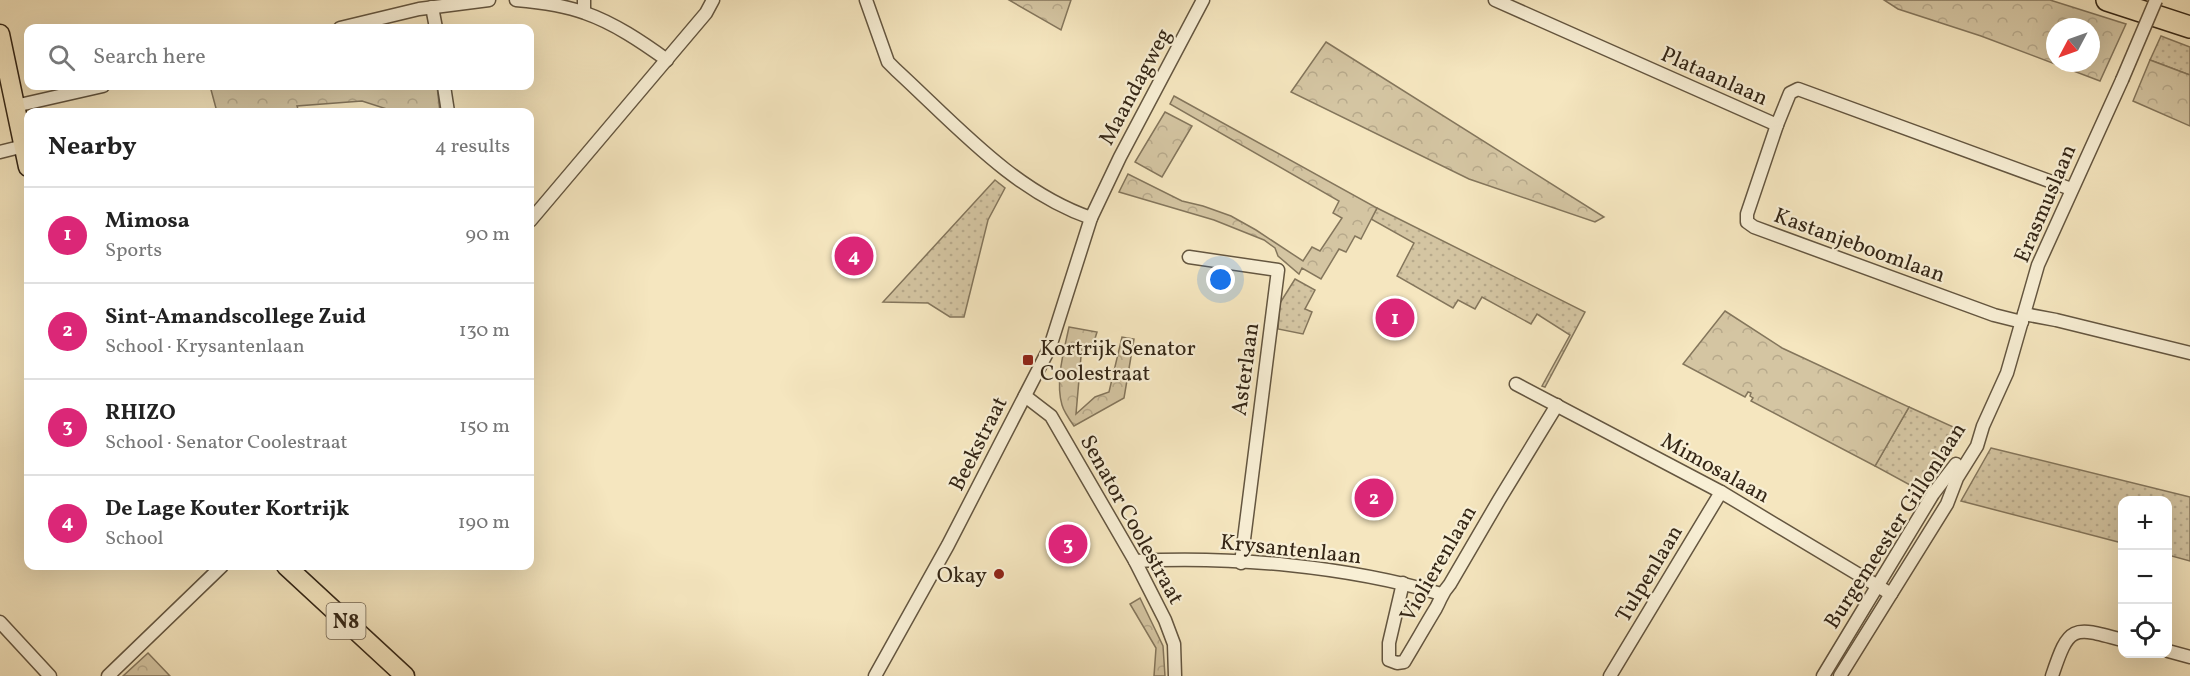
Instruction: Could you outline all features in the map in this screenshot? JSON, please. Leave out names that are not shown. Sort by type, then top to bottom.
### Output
[{"type":"highway","points":[[2107,0],[2190,27]]},
{"type":"main road","points":[[0,34],[24,146]]},
{"type":"main road","name":"N8","points":[[290,570],[405,676]]},
{"type":"street","points":[[355,24],[422,6],[489,0]]},
{"type":"street","points":[[516,0],[584,6],[667,60]]},
{"type":"street","points":[[534,216],[706,13],[713,0]]},
{"type":"street","points":[[866,0],[888,62],[896,70],[1000,166],[1030,190],[1067,210],[1091,218]]},
{"type":"street","name":"Maandagweg","points":[[1103,192],[1203,0]]},
{"type":"street","name":"Plataanlaan","points":[[1495,0],[1777,125],[1790,93],[1798,89],[2071,189]]},
{"type":"street","name":"Erasmuslaan","points":[[1983,426],[2007,373],[2038,265],[2156,0]]},
{"type":"street","points":[[422,6],[433,24]]},
{"type":"street","points":[[15,106],[85,90]]},
{"type":"street","points":[[445,90],[447,108]]},
{"type":"street","name":"Kastanjeboomlaan","points":[[1777,125],[1747,214],[1747,222],[1754,227],[1994,315],[2023,318]]},
{"type":"street","points":[[0,152],[24,146]]},
{"type":"street","name":"Beekstraat","points":[[875,676],[948,545],[1054,338],[1091,218],[1103,192]]},
{"type":"street","name":"Asterlaan","points":[[1189,257],[1278,270],[1241,563]]},
{"type":"street","points":[[2023,318],[2056,320],[2190,353]]},
{"type":"street","name":"Mimosalaan","points":[[1516,384],[1721,492],[1891,594]]},
{"type":"street","name":"Senator Coolestraat","points":[[1025,396],[1051,416],[1135,561],[1165,620],[1174,644],[1175,676]]},
{"type":"street","name":"Violierenlaan","points":[[1403,583],[1389,644],[1389,660],[1397,663],[1404,662],[1410,653],[1438,604],[1441,594],[1450,584],[1557,405]]},
{"type":"street","name":"Burgemeester Gillonlaan","points":[[1823,676],[1933,494],[1983,426]]},
{"type":"street","name":"Burgemeester Gillonlaan","points":[[1840,676],[1947,504],[1957,478],[1977,446],[1983,426]]},
{"type":"street","name":"Tulpenlaan","points":[[1610,676],[1721,492]]},
{"type":"street","name":"Krysantenlaan","points":[[1135,561],[1170,559],[1307,567],[1403,583],[1441,594]]},
{"type":"street","points":[[108,676],[218,570]]},
{"type":"street","points":[[0,622],[50,676]]},
{"type":"street","points":[[2052,676],[2064,643],[2071,635],[2080,631],[2088,631],[2118,639]]},
{"type":"street","points":[[2172,652],[2190,657]]},
{"type":"green space","points":[[1009,0],[1071,0],[1061,30]]},
{"type":"green space","points":[[1884,0],[2050,0],[2126,24],[2100,81],[2076,72],[2100,72],[2100,18],[2046,18],[2046,61],[1981,36],[1898,9]]},
{"type":"green space","points":[[2161,36],[2190,47],[2190,75],[2150,60]]},
{"type":"green space","points":[[1326,42],[1604,217],[1595,222],[1469,179],[1291,92]]},
{"type":"green space","points":[[2150,60],[2190,75],[2190,126],[2133,101]]},
{"type":"green space","points":[[211,90],[437,90],[440,108],[384,108],[362,101],[297,106],[298,108],[216,108]]},
{"type":"green space","points":[[1174,96],[1377,208],[1361,239],[1355,236],[1346,252],[1339,249],[1321,279],[1302,268],[1299,274],[1278,256],[1275,248],[1264,240],[1214,220],[1119,192],[1128,174],[1182,201],[1231,216],[1303,261],[1312,247],[1320,251],[1342,218],[1333,213],[1339,201],[1170,104]]},
{"type":"green space","points":[[1165,112],[1192,126],[1162,177],[1135,162]]},
{"type":"green space","points":[[995,180],[1005,188],[988,220],[964,317],[950,317],[928,303],[883,302]]},
{"type":"green space","points":[[1377,208],[1585,312],[1545,387],[1542,386],[1570,335],[1537,314],[1531,324],[1482,297],[1475,309],[1458,300],[1453,308],[1397,276],[1414,243],[1371,219]]},
{"type":"green space","points":[[1295,279],[1315,290],[1305,309],[1312,312],[1303,334],[1278,329],[1280,303]]},
{"type":"green space","points":[[1725,311],[1782,348],[1909,407],[1875,466],[1751,401],[1753,398],[1750,396],[1751,393],[1748,392],[1745,397],[1683,364]]},
{"type":"green space","points":[[1069,327],[1097,332],[1093,345],[1082,345],[1076,414],[1095,397],[1109,392],[1122,337],[1134,339],[1124,398],[1074,426],[1063,408],[1059,386]]},
{"type":"green space","points":[[1909,407],[1960,430],[1921,491],[1875,466]]},
{"type":"green space","points":[[1991,448],[2190,497],[2190,561],[2172,556],[2172,496],[2118,496],[2118,542],[1961,501]]},
{"type":"green space","points":[[1140,598],[1163,646],[1165,676],[1154,676],[1156,648],[1130,604]]},
{"type":"green space","points":[[148,653],[170,676],[123,676]]},
{"type":"place","name":"De Lage Kouter Kortrijk","points":[[854,256]]},
{"type":"place","name":"Mimosa","points":[[1395,318]]},
{"type":"place","name":"Kortrijk Senator Coolestraat","points":[[1028,360]]},
{"type":"place","name":"Sint-Amandscollege Zuid","points":[[1374,498]]},
{"type":"place","name":"RHIZO","points":[[1068,544]]},
{"type":"place","name":"Okay","points":[[999,574]]}]
